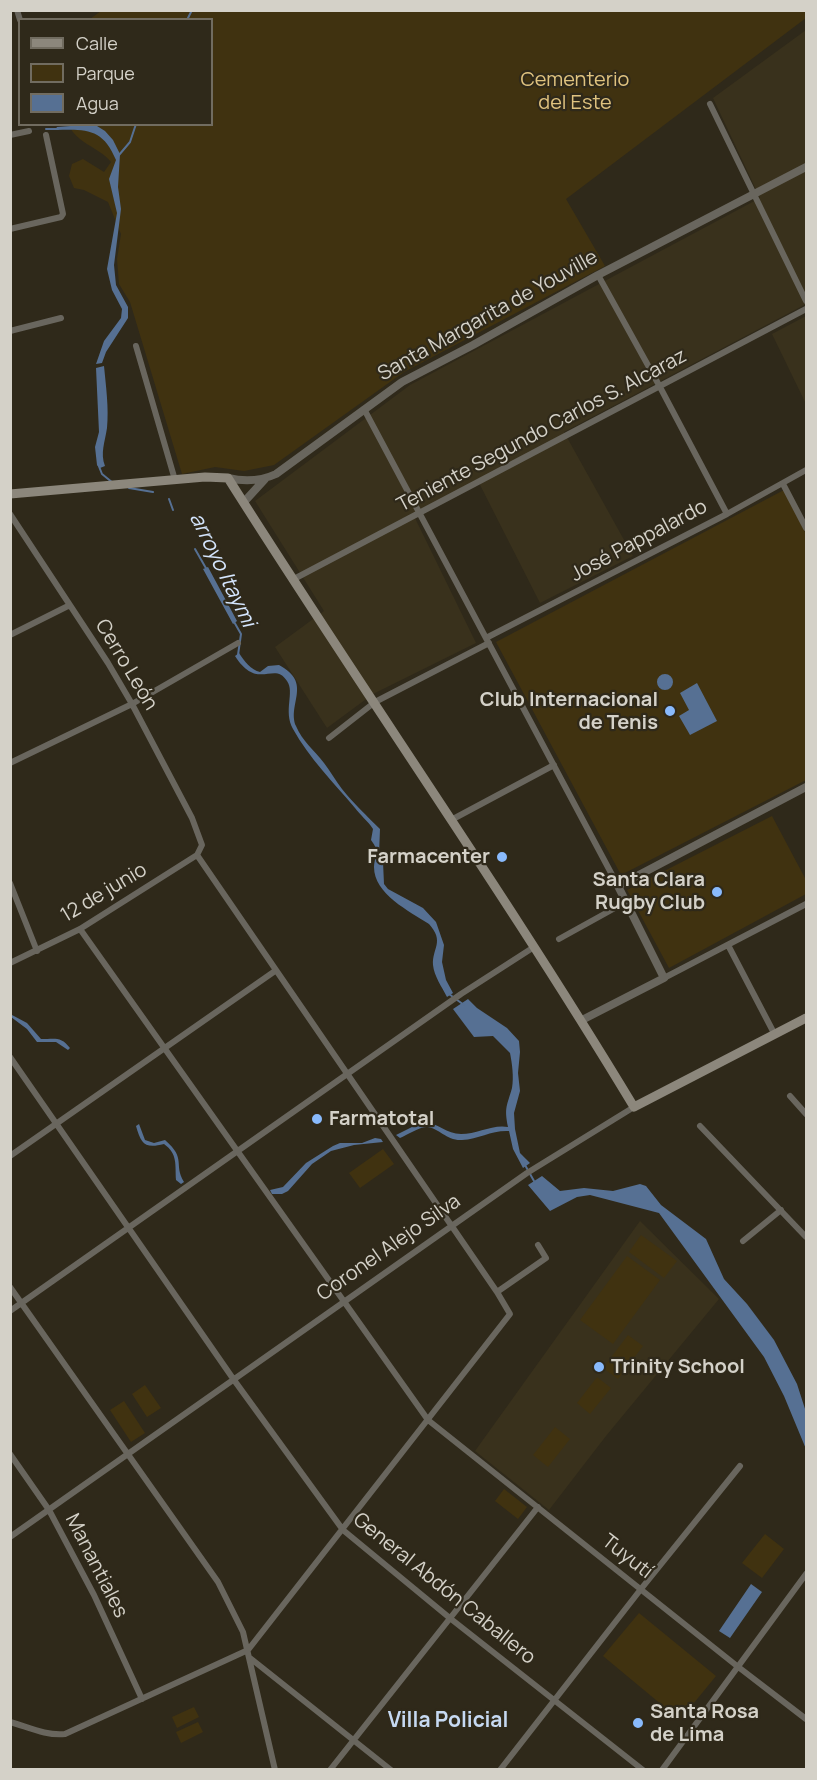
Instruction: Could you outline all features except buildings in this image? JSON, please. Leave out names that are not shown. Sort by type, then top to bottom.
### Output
[{"type":"main road","points":[[10,494],[204,477],[228,478],[292,580],[453,819],[582,1020],[634,1107]]},
{"type":"main road","name":"Coronel Alejo Silva","points":[[634,1107],[807,1018]]},
{"type":"street","points":[[710,104],[752,194],[807,301]]},
{"type":"street","points":[[10,135],[28,131]]},
{"type":"street","points":[[10,230],[61,217],[63,211],[46,135]]},
{"type":"street","name":"Santa Margarita de Youville","points":[[244,502],[265,479],[276,474],[402,382],[598,275],[807,167]]},
{"type":"street","points":[[598,275],[727,514]]},
{"type":"street","name":"Teniente Segundo Carlos S. Alcaraz","points":[[292,580],[807,309]]},
{"type":"street","points":[[10,331],[61,318]]},
{"type":"street","points":[[136,346],[175,480]]},
{"type":"street","points":[[364,409],[627,903],[664,978]]},
{"type":"street","name":"José Pappalardo","points":[[329,738],[375,702],[807,470]]},
{"type":"street","points":[[228,478],[248,481],[265,479]]},
{"type":"street","points":[[783,483],[807,528]]},
{"type":"street","name":"Cerro León","points":[[10,514],[108,663],[132,704],[192,818],[200,840],[201,850],[197,855]]},
{"type":"street","points":[[10,635],[70,605]]},
{"type":"street","points":[[10,763],[132,704],[238,643]]},
{"type":"street","points":[[453,819],[554,765]]},
{"type":"street","points":[[618,886],[807,787]]},
{"type":"street","points":[[10,1722],[49,1733],[64,1734],[248,1650],[510,1314],[197,855]]},
{"type":"street","name":"12 de junio","points":[[10,963],[80,929],[197,855]]},
{"type":"street","points":[[10,883],[37,951]]},
{"type":"street","points":[[559,939],[627,903]]},
{"type":"street","points":[[582,1020],[807,904]]},
{"type":"street","name":"Tuyutí","points":[[80,929],[428,1420],[807,1719]]},
{"type":"street","points":[[728,945],[775,1035]]},
{"type":"street","points":[[10,1311],[446,1004],[534,947]]},
{"type":"street","points":[[10,1156],[274,971]]},
{"type":"street","name":"General Abdón Caballero","points":[[10,1057],[234,1380],[342,1530],[643,1770]]},
{"type":"street","points":[[790,1096],[807,1114]]},
{"type":"street","name":"Coronel Alejo Silva","points":[[10,1537],[528,1173],[634,1107]]},
{"type":"street","points":[[700,1126],[807,1237]]},
{"type":"street","points":[[743,1241],[782,1210]]},
{"type":"street","points":[[497,1292],[546,1258],[538,1245]]},
{"type":"street","points":[[10,1287],[218,1582],[243,1632],[275,1770]]},
{"type":"street","name":"Manantiales","points":[[10,1454],[49,1510],[94,1595],[142,1699]]},
{"type":"street","points":[[500,1770],[640,1588],[740,1466]]},
{"type":"street","points":[[330,1770],[538,1507]]},
{"type":"street","points":[[662,1770],[807,1574]]},
{"type":"street","points":[[250,1658],[391,1770]]},
{"type":"shaded area","points":[[806,30],[806,304],[564,432],[633,556],[540,603],[478,481],[414,516],[476,643],[373,694],[327,728],[275,647],[324,611],[255,501],[410,385],[760,198],[713,98]]},
{"type":"shaded area","points":[[806,316],[806,404],[772,334]]},
{"type":"shaded area","name":"Trinity School","points":[[640,1221],[719,1299],[606,1436],[549,1510],[475,1451]]},
{"type":"green space","name":"Cementerio del Este","points":[[101,11],[806,11],[806,18],[566,199],[605,266],[404,372],[274,465],[244,471],[215,467],[182,474],[130,302],[119,284],[117,259],[121,234],[108,202],[84,190],[74,188],[69,176],[72,164],[83,159],[104,172],[111,162],[82,141],[70,126],[213,126],[213,18],[91,18]]},
{"type":"green space","name":"Club Internacional de Tenis","points":[[784,490],[806,534],[806,780],[621,875],[496,642]]},
{"type":"green space","name":"Santa Clara Rugby Club","points":[[772,816],[806,880],[806,894],[669,968],[627,890]]},
{"type":"green space","points":[[383,1149],[394,1164],[360,1188],[349,1173]]},
{"type":"green space","points":[[641,1235],[677,1261],[664,1278],[629,1252]]},
{"type":"green space","points":[[627,1256],[660,1280],[613,1344],[580,1320]]},
{"type":"green space","points":[[628,1335],[643,1346],[618,1379],[603,1368]]},
{"type":"green space","points":[[597,1377],[611,1388],[590,1414],[577,1403]]},
{"type":"green space","points":[[145,1385],[161,1408],[147,1417],[132,1394]]},
{"type":"green space","points":[[124,1401],[145,1433],[131,1442],[110,1410]]},
{"type":"green space","points":[[555,1427],[570,1439],[548,1467],[533,1455]]},
{"type":"green space","points":[[504,1489],[527,1507],[518,1519],[495,1501]]},
{"type":"green space","points":[[765,1534],[784,1549],[762,1578],[742,1563]]},
{"type":"green space","points":[[639,1613],[716,1676],[680,1720],[603,1656]]},
{"type":"green space","points":[[194,1707],[199,1717],[177,1728],[172,1717]]},
{"type":"green space","points":[[198,1722],[203,1732],[181,1743],[176,1732]]},
{"type":"water","points":[[97,126],[113,140],[120,154],[118,187],[121,209],[114,265],[116,285],[128,307],[128,318],[106,352],[102,363],[96,364],[104,341],[121,318],[122,309],[112,290],[107,269],[117,213],[109,179],[116,160],[111,149],[99,136],[84,131],[55,130],[57,127]]},
{"type":"water","points":[[104,366],[108,420],[103,452],[105,466],[100,468],[97,465],[95,447],[99,432],[96,368]]},
{"type":"water","points":[[208,567],[237,621],[233,624],[203,569]]},
{"type":"water","points":[[239,653],[248,665],[257,671],[260,672],[268,666],[279,665],[295,679],[297,686],[294,710],[296,726],[340,786],[380,829],[379,855],[383,862],[384,884],[388,889],[423,908],[436,922],[444,945],[442,962],[446,980],[453,993],[447,997],[433,965],[437,945],[434,930],[429,924],[394,901],[380,885],[374,867],[377,851],[371,840],[373,829],[299,740],[290,722],[290,691],[287,681],[277,673],[251,672],[243,667],[235,656]]},
{"type":"water","points":[[662,674],[668,674],[673,682],[671,688],[662,690],[657,685],[657,679]]},
{"type":"water","points":[[697,683],[717,721],[690,735],[679,716],[689,710],[680,693]]},
{"type":"water","points":[[468,999],[477,1008],[507,1028],[519,1041],[520,1091],[514,1113],[520,1153],[530,1163],[523,1168],[513,1149],[509,1131],[462,1140],[452,1139],[427,1127],[400,1138],[396,1135],[424,1121],[461,1134],[502,1126],[508,1127],[506,1111],[513,1079],[510,1053],[493,1036],[474,1037],[453,1009]]},
{"type":"water","points":[[12,1015],[27,1023],[41,1039],[61,1040],[70,1048],[68,1050],[56,1042],[37,1042],[27,1029],[11,1017]]},
{"type":"water","points":[[139,1124],[145,1140],[154,1143],[165,1140],[176,1152],[179,1171],[184,1182],[181,1184],[176,1180],[175,1160],[172,1152],[164,1144],[152,1146],[145,1144],[136,1126]]},
{"type":"water","points":[[375,1138],[383,1142],[354,1145],[331,1151],[312,1164],[288,1191],[282,1194],[272,1194],[270,1190],[283,1187],[306,1163],[333,1146],[340,1143],[362,1143]]},
{"type":"water","points":[[542,1176],[560,1191],[584,1188],[613,1191],[640,1184],[646,1186],[661,1205],[706,1239],[724,1279],[747,1304],[774,1340],[797,1384],[806,1412],[806,1449],[784,1396],[764,1357],[659,1213],[590,1195],[577,1197],[550,1211],[528,1185]]},
{"type":"water","points":[[751,1584],[762,1592],[730,1638],[719,1631]]},
{"type":"waterway","points":[[188,18],[192,10]]},
{"type":"waterway","points":[[119,155],[130,142],[135,126]]},
{"type":"waterway","name":"arroyo Itaymi","points":[[46,129],[58,129]]},
{"type":"waterway","name":"arroyo Itaymi","points":[[98,464],[102,474],[113,483]]},
{"type":"waterway","name":"arroyo Itaymi","points":[[129,488],[153,492]]},
{"type":"waterway","name":"arroyo Itaymi","points":[[169,499],[173,510]]},
{"type":"waterway","name":"arroyo Itaymi","points":[[195,549],[207,570]]},
{"type":"waterway","name":"arroyo Itaymi","points":[[233,620],[241,634],[238,655]]},
{"type":"waterway","name":"arroyo Itaymi","points":[[449,994],[464,1005]]},
{"type":"waterway","name":"arroyo Itaymi","points":[[525,1165],[534,1181]]},
{"type":"place","name":"Club Internacional de Tenis","points":[[670,711]]},
{"type":"place","name":"Farmacenter","points":[[502,857]]},
{"type":"place","name":"Santa Clara Rugby Club","points":[[717,892]]},
{"type":"place","name":"Farmatotal","points":[[317,1119]]},
{"type":"place","name":"Trinity School","points":[[599,1367]]},
{"type":"place","name":"Santa Rosa de Lima","points":[[638,1723]]},
{"type":"district","name":"Villa Policial","points":[[448,1721]]}]
